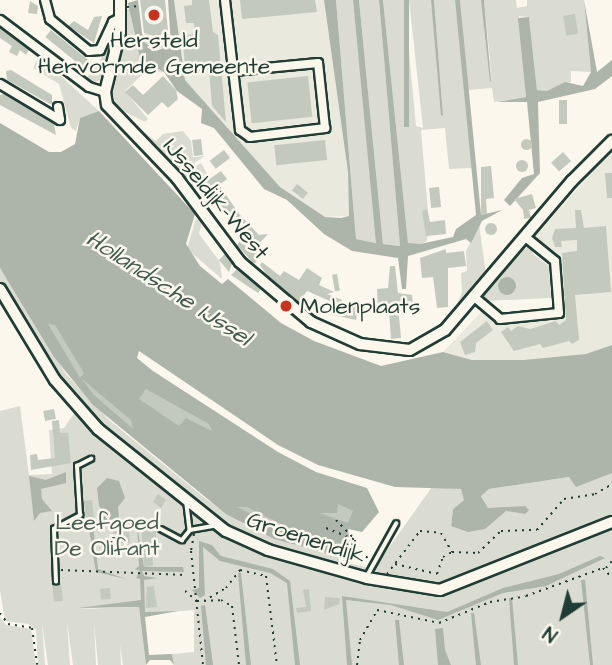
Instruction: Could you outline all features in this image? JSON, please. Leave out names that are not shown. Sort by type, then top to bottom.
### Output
[{"type":"street","points":[[45,0],[50,19],[95,53],[113,22],[120,18]]},
{"type":"street","points":[[0,20],[20,32],[89,87],[105,92],[117,50],[120,0]]},
{"type":"street","points":[[225,0],[240,130],[250,137],[325,128],[318,63],[234,71]]},
{"type":"street","points":[[0,84],[60,120],[58,107]]},
{"type":"street","name":"IJsseldijk-West","points":[[105,92],[112,111],[177,178],[240,262],[320,327],[360,344],[410,350],[445,330],[527,238],[572,181],[612,141]]},
{"type":"street","points":[[473,296],[500,319],[559,313],[555,261],[527,238]]},
{"type":"street","name":"Groenendijk","points":[[0,289],[55,380],[80,412],[219,526],[268,550],[367,578],[428,590],[448,589],[612,522]]},
{"type":"lane","points":[[56,582],[54,529],[80,514],[77,466],[92,459]]},
{"type":"lane","points":[[185,499],[190,530]]},
{"type":"lane","points":[[367,578],[372,560],[396,524]]},
{"type":"lane","points":[[161,529],[182,540],[190,530],[219,526]]},
{"type":"path","points":[[129,7],[139,6]]},
{"type":"path","points":[[394,563],[411,571],[437,574],[443,558],[452,552],[481,552],[506,530],[537,530],[564,499],[595,494],[612,484]]},
{"type":"path","points":[[336,520],[355,540],[355,548],[372,560]]},
{"type":"path","points":[[326,528],[355,540]]},
{"type":"path","points":[[199,530],[192,541],[203,665]]},
{"type":"path","points":[[384,581],[394,563],[424,530],[441,533],[452,552]]},
{"type":"path","points":[[356,665],[356,650],[377,610],[439,623],[606,568],[612,561]]},
{"type":"path","points":[[606,568],[612,578]]},
{"type":"path","points":[[204,601],[226,588],[240,569],[266,576],[277,665]]},
{"type":"path","points":[[55,571],[93,570],[186,575]]},
{"type":"path","points":[[185,592],[197,601],[220,600],[232,606],[239,665]]},
{"type":"path","points":[[0,613],[8,624],[32,628],[37,665]]},
{"type":"shaded area","points":[[174,0],[324,0],[348,172],[349,216],[325,217],[280,187],[185,80]]},
{"type":"shaded area","points":[[612,150],[612,357],[499,367],[443,352],[487,306],[500,318],[559,308],[556,261],[530,242]]},
{"type":"green space","points":[[336,0],[353,0],[377,243],[356,239]]},
{"type":"green space","points":[[359,0],[379,0],[400,246],[383,244]]},
{"type":"green space","points":[[383,0],[404,0],[416,126],[423,128],[409,0],[431,0],[443,116],[434,0],[455,0],[473,168],[449,169],[445,128],[421,130],[429,223],[427,241],[421,244],[408,244]]},
{"type":"green space","points":[[460,0],[481,0],[492,81],[484,0],[516,0],[517,8],[527,6],[527,0],[584,0],[591,72],[571,71],[571,82],[547,91],[537,90],[529,17],[519,16],[526,97],[494,102],[492,88],[468,90]]},
{"type":"green space","points":[[125,9],[130,9],[137,48],[164,72],[144,73],[125,91],[148,119],[145,122],[117,108],[112,97],[125,37]]},
{"type":"green space","points":[[115,26],[100,80],[91,84],[85,80],[99,63]]},
{"type":"green space","points":[[148,34],[153,41],[172,34],[171,45],[152,51],[143,41],[142,35]]},
{"type":"green space","points":[[39,56],[99,111],[80,118],[76,131],[71,128],[59,84],[33,68]]},
{"type":"green space","points":[[122,116],[156,141],[163,134],[183,131],[191,141],[193,157],[205,156],[191,165],[187,183]]},
{"type":"green space","points":[[201,163],[209,177],[192,190],[193,168]]},
{"type":"green space","points":[[196,218],[202,222],[199,234],[220,262],[222,279],[187,249]]},
{"type":"green space","points":[[479,224],[486,274],[454,313],[462,292],[461,273],[467,271],[466,251]]},
{"type":"green space","points":[[531,246],[533,254],[549,266],[551,298],[485,301],[481,293],[517,252]]},
{"type":"green space","points":[[0,268],[66,374],[109,420],[206,499],[250,528],[338,556],[350,548],[351,540],[358,551],[343,562],[366,567],[365,572],[285,553],[233,533],[111,438],[44,356],[0,283]]},
{"type":"green space","name":"Leefgoed De Olifant","points":[[20,406],[29,475],[52,474],[49,430],[64,428],[75,412],[190,509],[295,565],[428,595],[455,591],[612,525],[612,665],[174,665],[172,654],[194,652],[194,610],[145,614],[143,604],[78,609],[139,607],[146,665],[123,665],[120,645],[121,665],[98,665],[94,623],[96,665],[73,665],[67,621],[70,665],[48,665],[42,623],[45,665],[38,665],[36,630],[28,624],[5,621],[0,590],[0,411]]},
{"type":"green space","points":[[612,472],[612,519],[439,588],[370,574],[432,487],[461,489],[465,493],[464,500],[453,509],[451,526],[506,511],[525,514],[525,506],[488,509],[481,495],[489,489],[569,477],[585,483]]},
{"type":"green space","points":[[0,617],[6,625],[31,629],[36,665],[0,665]]},
{"type":"water","points":[[138,0],[143,41],[156,51],[171,45],[168,0],[174,0],[185,80],[280,187],[325,217],[341,218],[349,216],[348,172],[324,0],[336,0],[356,239],[376,243],[353,0],[359,0],[383,244],[400,246],[379,0],[383,0],[408,243],[420,244],[453,237],[456,229],[476,215],[455,0],[460,0],[481,215],[502,210],[482,221],[471,243],[466,239],[408,256],[406,289],[402,289],[398,258],[352,251],[324,234],[287,200],[264,189],[214,128],[201,123],[202,109],[177,91],[164,72],[140,58],[128,3]]},
{"type":"water","points":[[404,0],[409,0],[409,127],[404,127]]},
{"type":"water","points":[[431,0],[434,0],[443,116],[441,115]]},
{"type":"water","points":[[481,0],[484,0],[491,82],[490,81]]},
{"type":"water","points":[[584,0],[597,72],[612,60],[612,76],[595,89],[538,102],[540,173],[510,206],[504,200],[522,178],[534,174],[527,102],[497,102],[526,97],[518,18],[529,17],[537,90],[547,91],[565,82],[583,86],[591,72]]},
{"type":"water","name":"Hollandsche IJssel","points":[[99,111],[195,214],[186,244],[200,266],[222,284],[228,279],[281,323],[314,341],[381,366],[443,352],[472,360],[524,360],[586,354],[612,345],[612,473],[576,487],[569,477],[489,489],[481,496],[488,508],[525,506],[529,510],[525,514],[506,511],[485,529],[468,532],[451,526],[453,509],[464,500],[461,489],[395,487],[318,465],[278,445],[139,351],[137,358],[153,371],[278,452],[316,472],[367,488],[379,512],[362,532],[348,529],[350,548],[338,556],[274,539],[226,514],[93,405],[54,357],[0,268],[0,123],[49,152],[61,152],[75,144],[80,118]]},
{"type":"water","points":[[507,277],[513,280],[516,286],[513,292],[507,295],[501,292],[498,286],[501,280]]},
{"type":"water","points":[[66,472],[66,483],[41,489],[42,499],[52,511],[40,513],[34,521],[29,476],[46,480]]},
{"type":"water","points":[[107,478],[119,481],[125,498],[118,507],[119,518],[101,522],[105,513],[99,506],[97,488]]},
{"type":"water","points":[[88,523],[93,525],[98,569],[126,579],[96,572]]},
{"type":"water","points":[[137,525],[144,567],[183,567],[184,572],[142,571],[144,576],[158,578],[144,580],[145,612],[178,611],[145,617],[149,655],[172,654],[174,665],[170,660],[150,660],[146,665],[139,607],[78,608],[141,600],[140,579],[136,578],[140,571],[135,569],[139,566]]},
{"type":"water","points":[[199,541],[212,545],[221,556],[273,569],[290,581],[300,665],[295,665],[287,583],[270,573],[220,561],[203,547],[205,595],[200,598],[192,590],[199,588]]},
{"type":"water","points":[[600,556],[605,558],[546,586],[503,593],[438,620],[391,605],[346,600],[352,665],[347,665],[342,596],[447,612],[503,588],[559,574]]},
{"type":"water","points":[[238,573],[241,573],[251,665],[246,665]]},
{"type":"water","points":[[581,580],[585,580],[593,665],[590,665]]},
{"type":"water","points":[[509,598],[512,598],[518,665],[514,665]]},
{"type":"water","points":[[205,605],[213,665],[206,665],[201,606]]},
{"type":"water","points":[[471,613],[474,613],[481,665],[476,665]]},
{"type":"water","points":[[395,620],[399,620],[404,665],[399,665]]},
{"type":"water","points":[[443,628],[445,650],[451,665],[438,665],[435,629]]},
{"type":"building","name":"Hersteld Hervormde Gemeente","points":[[140,0],[165,0],[168,31],[162,31],[160,38],[144,33]]},
{"type":"building","points":[[192,0],[209,0],[213,32],[218,35],[226,122],[212,106],[209,70],[186,75],[182,36],[195,34],[194,23],[186,23],[184,6],[192,5]]},
{"type":"building","points":[[240,0],[315,0],[317,12],[242,19]]},
{"type":"building","points":[[30,1],[38,6],[37,14],[28,13]]},
{"type":"building","points":[[575,14],[578,34],[566,36],[563,16]]},
{"type":"building","points":[[102,16],[94,43],[68,26],[74,21],[88,30],[94,17]]},
{"type":"building","points":[[0,28],[29,50],[26,55],[20,50],[17,56],[9,52],[12,46],[0,38]]},
{"type":"building","points":[[51,30],[92,63],[87,70],[45,37]]},
{"type":"building","points":[[11,70],[52,95],[52,105],[7,80],[6,71]]},
{"type":"building","points":[[163,76],[176,90],[178,99],[168,108],[162,102],[148,115],[125,92],[133,85],[143,95]]},
{"type":"building","points":[[308,76],[312,117],[252,123],[247,82]]},
{"type":"building","points":[[5,94],[54,124],[56,135],[0,105],[0,95]]},
{"type":"building","points":[[559,100],[567,100],[567,124],[559,124]]},
{"type":"building","points":[[526,138],[532,144],[526,150],[520,144]]},
{"type":"building","points":[[201,139],[203,155],[194,156],[192,140]]},
{"type":"building","points":[[325,140],[327,160],[276,165],[274,145]]},
{"type":"building","points":[[224,150],[230,158],[216,169],[210,161]]},
{"type":"building","points":[[563,152],[571,161],[559,172],[551,163]]},
{"type":"building","points":[[522,160],[528,166],[522,172],[516,166]]},
{"type":"building","points":[[491,166],[494,198],[486,199],[487,214],[481,215],[481,167]]},
{"type":"building","points":[[221,171],[227,179],[219,185],[240,215],[259,235],[268,234],[256,247],[264,254],[254,264],[237,245],[246,233],[217,201],[221,198],[215,189],[205,196],[198,187]]},
{"type":"building","points":[[605,173],[612,173],[612,198],[607,198]]},
{"type":"building","points":[[297,184],[308,193],[303,199],[292,190]]},
{"type":"building","points":[[439,187],[441,207],[431,208],[429,188]]},
{"type":"building","points":[[532,194],[536,208],[529,210],[531,218],[524,219],[523,210],[514,199]]},
{"type":"building","points":[[427,209],[430,222],[445,220],[446,234],[426,236],[422,211]]},
{"type":"building","points":[[575,210],[581,210],[584,228],[606,226],[611,292],[575,295],[579,340],[572,344],[569,341],[543,348],[540,344],[514,351],[501,332],[508,327],[511,331],[518,326],[530,329],[556,321],[559,325],[566,320],[562,253],[577,251],[577,240],[561,241],[562,247],[555,247],[552,238],[555,229],[576,228]]},
{"type":"building","points":[[486,224],[496,224],[496,234],[486,234]]},
{"type":"building","points":[[446,249],[446,253],[464,251],[466,266],[448,268],[448,307],[437,308],[433,277],[422,278],[420,258]]},
{"type":"building","points":[[225,254],[232,264],[229,272],[219,260]]},
{"type":"building","points":[[262,262],[280,276],[284,271],[299,280],[307,268],[322,278],[319,285],[334,292],[327,294],[342,300],[336,315],[351,304],[359,306],[356,320],[329,314],[334,303],[307,291],[299,302],[267,275],[260,265]]},
{"type":"building","points":[[390,266],[395,266],[398,293],[412,295],[413,304],[398,306],[401,338],[391,339],[389,312],[378,312],[377,289],[388,288]]},
{"type":"building","points":[[237,269],[261,289],[258,293],[231,275]]},
{"type":"building","points":[[337,274],[340,291],[335,292],[332,275]]},
{"type":"building","points":[[487,321],[493,330],[476,343],[475,352],[465,355],[460,342]]},
{"type":"building","points":[[48,324],[55,325],[84,373],[80,378]]},
{"type":"building","points":[[82,379],[131,420],[133,429],[93,394]]},
{"type":"building","points":[[146,389],[209,424],[212,431],[186,418],[179,426],[139,399]]},
{"type":"building","points":[[54,409],[56,419],[45,421],[43,411]]},
{"type":"building","points":[[59,420],[60,433],[68,433],[71,463],[31,470],[30,455],[37,454],[38,460],[55,458],[52,421]]},
{"type":"building","points":[[158,494],[166,500],[161,508],[153,502]]},
{"type":"building","points":[[92,500],[94,518],[86,519],[84,501]]},
{"type":"building","points":[[338,504],[353,511],[348,523],[319,513],[337,513]]},
{"type":"building","points":[[237,507],[247,507],[298,532],[275,526]]},
{"type":"building","points":[[156,521],[156,537],[151,538],[153,566],[144,567],[141,522]]},
{"type":"building","points":[[129,530],[130,543],[114,544],[113,531]]},
{"type":"building","points":[[308,539],[330,539],[336,545],[329,546]]},
{"type":"building","points":[[61,583],[63,601],[54,602],[52,584]]},
{"type":"building","points":[[154,586],[157,607],[146,608],[147,587]]},
{"type":"building","points":[[110,588],[111,599],[101,600],[100,589]]},
{"type":"building","points":[[309,589],[311,611],[297,613],[296,608],[306,607],[303,590]]},
{"type":"building","points":[[325,597],[340,598],[339,604],[324,610]]},
{"type":"place","name":"Hersteld Hervormde Gemeente","points":[[154,15]]},
{"type":"place","name":"Molenplaats","points":[[286,306]]}]
